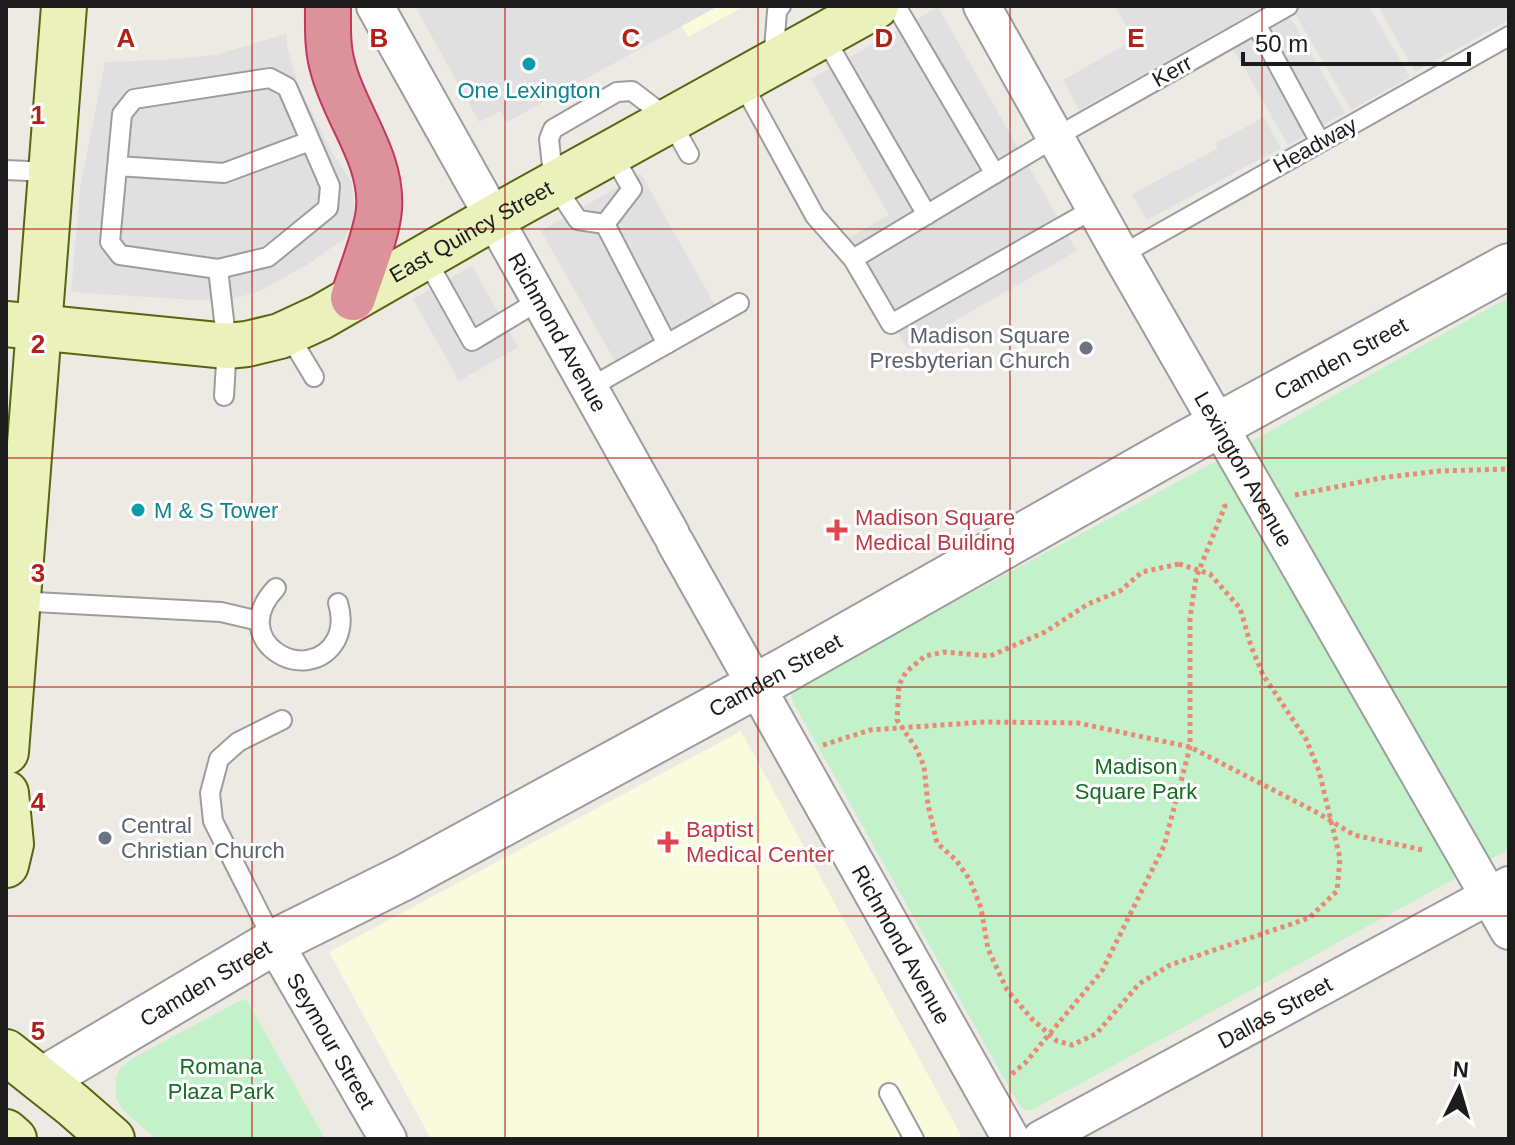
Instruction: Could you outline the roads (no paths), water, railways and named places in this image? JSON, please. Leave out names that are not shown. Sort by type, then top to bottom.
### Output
[{"type":"highway","points":[[328,6],[328,37],[333,69],[373,165],[377,182],[379,208],[353,298]]},
{"type":"main road","points":[[6,752],[16,601],[22,326],[50,172],[64,6]]},
{"type":"main road","name":"East Quincy Street","points":[[22,326],[227,346],[247,344],[287,332],[321,317],[611,152],[680,137],[757,72],[876,6]]},
{"type":"main road","points":[[6,793],[11,844],[6,865]]},
{"type":"main road","points":[[6,1052],[112,1139]]},
{"type":"main road","points":[[6,1132],[14,1139]]},
{"type":"street","name":"Richmond Avenue","points":[[375,6],[1011,1139]]},
{"type":"street","name":"Lexington Avenue","points":[[982,6],[1219,425],[1499,891],[1509,931]]},
{"type":"street","name":"Camden Street","points":[[42,1080],[274,942],[405,877],[757,686],[1219,425],[1509,266]]},
{"type":"street","name":"Dallas Street","points":[[1041,1139],[1499,891]]},
{"type":"street","name":"Seymour Street","points":[[274,942],[388,1139]]},
{"type":"lane","points":[[781,6],[757,72],[815,216],[853,259],[891,324],[1095,208]]},
{"type":"lane","points":[[896,6],[995,174]]},
{"type":"lane","name":"Kerr","points":[[853,259],[1056,137],[1288,6]]},
{"type":"lane","points":[[1256,24],[1320,142]]},
{"type":"lane","points":[[823,35],[927,215]]},
{"type":"lane","name":"Headway","points":[[1121,255],[1509,36]]},
{"type":"lane","points":[[270,78],[287,87],[330,186],[328,208],[268,257],[218,269],[120,255],[110,242],[117,166],[122,114],[134,99],[270,78]]},
{"type":"lane","points":[[605,224],[578,220],[554,184],[549,139],[553,129],[617,92],[632,91],[680,137]]},
{"type":"lane","points":[[117,166],[224,173],[310,141]]},
{"type":"lane","points":[[605,224],[632,189],[611,152]]},
{"type":"lane","points":[[6,170],[50,172]]},
{"type":"lane","points":[[605,224],[667,344]]},
{"type":"lane","points":[[425,257],[472,341],[540,300]]},
{"type":"lane","points":[[218,269],[227,346],[224,396]]},
{"type":"lane","points":[[589,388],[739,303]]},
{"type":"lane","points":[[287,332],[314,377]]},
{"type":"lane","points":[[276,588],[266,601],[259,621],[260,631],[272,650],[292,660],[315,658],[332,645],[341,625],[338,603]]},
{"type":"lane","points":[[16,601],[221,612],[259,621]]},
{"type":"lane","points":[[274,942],[213,821],[210,793],[219,759],[238,742],[282,720]]},
{"type":"lane","points":[[889,1093],[914,1139]]},
{"type":"place","name":"One Lexington","points":[[529,64]]},
{"type":"place","name":"Madison Square Presbyterian Church","points":[[1086,348]]},
{"type":"place","name":"M & S Tower","points":[[138,510]]},
{"type":"place","name":"Madison Square Medical Building","points":[[837,530]]},
{"type":"place","name":"Central Christian Church","points":[[105,838]]},
{"type":"place","name":"Baptist Medical Center","points":[[668,842]]},
{"type":"park label","name":"Madison Square Park","points":[[1136,778]]},
{"type":"park label","name":"Romana Plaza Park","points":[[221,1078]]}]
